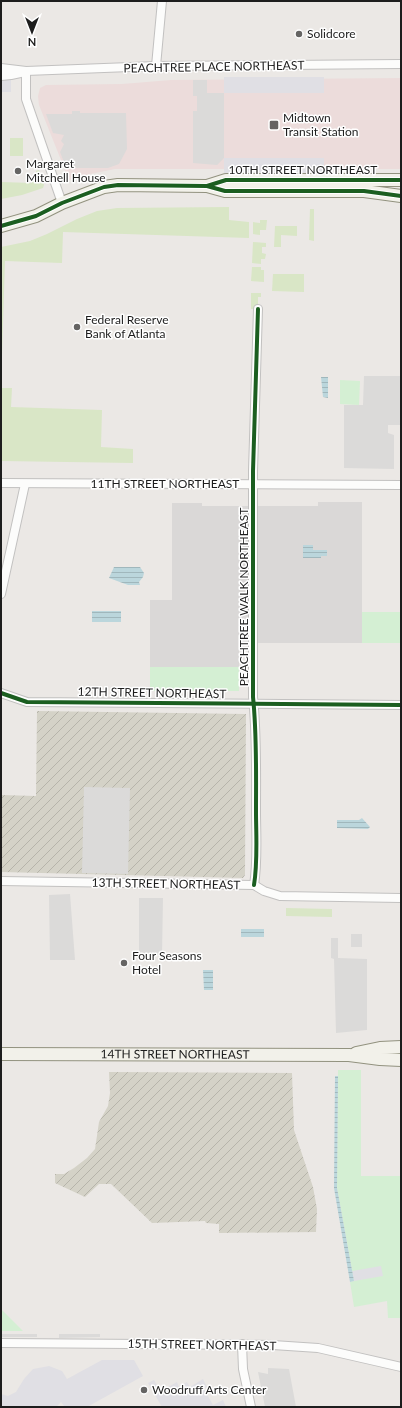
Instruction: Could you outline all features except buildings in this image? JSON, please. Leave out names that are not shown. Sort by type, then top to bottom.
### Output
[{"type":"main road","name":"10TH STREET NORTHEAST","points":[[207,186],[226,180],[401,180]]},
{"type":"main road","name":"10TH STREET NORTHEAST","points":[[1,226],[36,216],[89,192],[118,185],[207,186],[225,192],[364,191],[401,196]]},
{"type":"main road","name":"14TH STREET NORTHEAST","points":[[349,1055],[380,1048],[401,1047]]},
{"type":"main road","name":"14TH STREET NORTHEAST","points":[[1,1054],[349,1055],[401,1060]]},
{"type":"street","points":[[156,66],[162,1]]},
{"type":"street","name":"PEACHTREE PLACE NORTHEAST","points":[[1,68],[26,71],[156,66],[401,64]]},
{"type":"street","points":[[26,71],[26,100],[62,203]]},
{"type":"street","name":"PEACHTREE PLACE NORTHEAST","points":[[1,76],[11,76],[26,71]]},
{"type":"street","name":"PEACHTREE WALK NORTHEAST","points":[[254,885],[256,871],[256,764],[254,704],[254,484],[258,309]]},
{"type":"street","name":"11TH STREET NORTHEAST","points":[[1,484],[401,485]]},
{"type":"street","points":[[1,594],[25,484]]},
{"type":"street","name":"12TH STREET NORTHEAST","points":[[1,693],[27,702],[401,705]]},
{"type":"street","name":"13TH STREET NORTHEAST","points":[[1,881],[254,885],[264,891],[280,896],[401,898]]},
{"type":"street","name":"15TH STREET NORTHEAST","points":[[1,1343],[242,1344],[318,1348],[401,1367]]},
{"type":"street","points":[[242,1344],[243,1369],[251,1407]]},
{"type":"shaded area","points":[[224,77],[324,77],[324,93],[224,93]]},
{"type":"shaded area","points":[[1,78],[11,78],[11,92],[1,92]]},
{"type":"shaded area","points":[[401,78],[401,169],[115,169],[69,180],[39,105],[38,96],[40,88],[46,85],[122,84],[171,80]]},
{"type":"shaded area","points":[[193,80],[207,80],[207,93],[224,93],[224,158],[217,165],[193,163],[193,111],[197,111],[197,96],[193,96]]},
{"type":"shaded area","points":[[72,111],[80,111],[80,113],[126,113],[127,149],[119,164],[108,168],[76,168],[71,165],[65,165],[60,152],[64,144],[61,141],[64,135],[53,133],[46,114],[72,114]]},
{"type":"shaded area","points":[[224,158],[324,158],[324,173],[224,173]]},
{"type":"shaded area","points":[[364,376],[400,376],[401,425],[388,425],[388,433],[394,435],[394,469],[344,468],[344,405],[363,405]]},
{"type":"shaded area","points":[[318,502],[362,502],[362,643],[239,643],[239,691],[150,691],[150,600],[172,600],[172,503],[202,503],[202,506],[318,506]]},
{"type":"shaded area","points":[[37,711],[246,714],[245,875],[243,878],[1,872],[1,795],[36,796]]},
{"type":"shaded area","points":[[84,787],[130,788],[128,874],[82,873]]},
{"type":"shaded area","points":[[70,894],[75,960],[50,960],[49,895]]},
{"type":"shaded area","points":[[139,898],[163,898],[162,955],[139,955]]},
{"type":"shaded area","points":[[351,934],[362,934],[362,947],[351,947]]},
{"type":"shaded area","points":[[331,938],[338,938],[338,958],[367,959],[367,1030],[336,1033],[334,959],[331,958]]},
{"type":"shaded area","points":[[109,1072],[292,1073],[294,1130],[313,1187],[317,1209],[316,1232],[219,1233],[219,1224],[206,1223],[205,1221],[152,1223],[111,1184],[99,1184],[85,1197],[55,1183],[55,1174],[64,1174],[74,1168],[87,1158],[95,1149],[99,1122],[108,1106],[110,1093]]},
{"type":"shaded area","points":[[381,1266],[383,1276],[354,1281],[352,1271]]},
{"type":"shaded area","points":[[1,1334],[37,1334],[37,1337],[1,1337]]},
{"type":"shaded area","points":[[59,1334],[100,1334],[100,1337],[59,1338]]},
{"type":"shaded area","points":[[102,1360],[134,1360],[143,1376],[87,1407],[65,1407],[61,1402],[56,1407],[1,1407],[1,1394],[8,1396],[16,1392],[24,1379],[33,1369],[49,1366],[62,1371],[67,1379]]},
{"type":"shaded area","points":[[268,1368],[289,1369],[296,1407],[265,1407],[258,1372],[268,1374]]},
{"type":"shaded area","points":[[203,1379],[207,1387],[204,1389],[213,1405],[223,1400],[226,1407],[162,1407],[148,1383],[154,1380],[161,1391],[177,1382],[179,1387],[187,1382],[190,1387]]},
{"type":"green space","points":[[10,138],[23,138],[23,156],[10,156]]},
{"type":"green space","points":[[39,170],[44,185],[43,188],[22,195],[1,199],[1,182],[32,183],[32,178],[36,178],[36,171]]},
{"type":"green space","points":[[229,207],[229,220],[249,222],[249,238],[63,232],[62,263],[5,261],[1,388],[1,247],[30,241],[97,211],[117,208]]},
{"type":"green space","points":[[310,209],[314,209],[314,241],[309,240]]},
{"type":"green space","points":[[260,220],[267,220],[266,230],[260,230],[260,235],[253,234],[253,222],[260,223]]},
{"type":"green space","points":[[275,226],[297,226],[297,236],[281,235],[281,247],[274,247]]},
{"type":"green space","points":[[253,242],[266,243],[266,247],[262,247],[262,253],[266,254],[265,259],[261,259],[261,264],[252,263]]},
{"type":"green space","points":[[252,267],[261,267],[261,270],[264,270],[264,282],[251,281]]},
{"type":"green space","points":[[273,274],[304,274],[304,292],[272,291]]},
{"type":"green space","points":[[251,293],[261,293],[261,297],[258,297],[258,307],[254,307],[253,309],[251,309]]},
{"type":"green space","points":[[340,380],[360,381],[359,405],[340,404]]},
{"type":"green space","points":[[1,388],[12,388],[11,407],[102,410],[101,447],[133,449],[133,463],[1,461]]},
{"type":"green space","points":[[362,612],[401,612],[401,643],[362,643]]},
{"type":"green space","points":[[150,667],[239,667],[239,691],[150,691]]},
{"type":"green space","points":[[286,908],[332,909],[332,917],[286,916]]},
{"type":"green space","points":[[338,1070],[361,1070],[361,1176],[401,1176],[401,1318],[388,1318],[387,1301],[354,1307],[350,1282],[354,1281],[337,1188]]},
{"type":"green space","points":[[1,1309],[23,1331],[1,1331]]},
{"type":"water","points":[[321,377],[328,377],[328,398],[323,397]]},
{"type":"water","points":[[303,545],[313,545],[313,550],[327,550],[327,556],[321,556],[321,558],[303,558]]},
{"type":"water","points":[[114,567],[140,567],[144,573],[139,582],[140,585],[128,585],[109,578]]},
{"type":"water","points":[[92,611],[121,611],[121,622],[92,622]]},
{"type":"water","points":[[362,818],[370,827],[368,829],[337,828],[337,820],[359,820]]},
{"type":"water","points":[[241,929],[264,929],[264,937],[241,937]]},
{"type":"water","points":[[203,970],[213,970],[213,990],[204,990]]},
{"type":"water","points":[[335,1076],[338,1076],[337,1188],[354,1281],[350,1282],[334,1188]]},
{"type":"cycle path","points":[[207,186],[226,180],[401,180]]},
{"type":"cycle path","points":[[1,226],[36,216],[62,203],[104,187],[118,185],[207,186],[225,191],[364,191],[401,196]]},
{"type":"cycle path","points":[[254,885],[256,867],[256,740],[253,697],[253,471],[258,309]]},
{"type":"cycle path","points":[[1,693],[27,702],[401,705]]},
{"type":"place","name":"Solidcore","points":[[299,34]]},
{"type":"place","name":"Midtown Transit Station","points":[[274,125]]},
{"type":"place","name":"Margaret Mitchell House","points":[[18,171]]},
{"type":"place","name":"Federal Reserve Bank of Atlanta","points":[[77,327]]},
{"type":"place","name":"Four Seasons Hotel","points":[[124,963]]},
{"type":"place","name":"Woodruff Arts Center","points":[[144,1390]]}]
